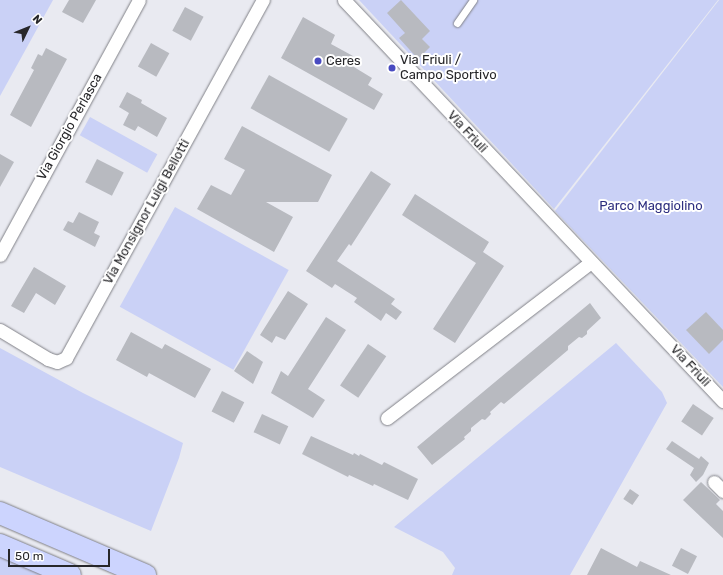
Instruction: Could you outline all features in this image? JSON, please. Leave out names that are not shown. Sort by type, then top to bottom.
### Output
[{"type":"highway","points":[[0,513],[145,575]]},
{"type":"highway","points":[[0,545],[70,575]]},
{"type":"street","name":"Via Giorgio Perlasca","points":[[0,255],[139,0]]},
{"type":"street","name":"Via Monsignor Luigi Bellotti","points":[[0,330],[48,359],[57,362],[66,358],[263,0]]},
{"type":"street","name":"Via Friuli","points":[[344,0],[723,402]]},
{"type":"street","points":[[387,418],[591,262]]},
{"type":"lane","points":[[457,23],[473,0]]},
{"type":"green space","points":[[0,0],[53,0],[0,96]]},
{"type":"green space","points":[[359,0],[718,0],[554,209]]},
{"type":"green space","name":"Parco Maggiolino","points":[[719,0],[723,0],[723,387],[555,211]]},
{"type":"green space","points":[[90,117],[157,154],[147,173],[80,135]]},
{"type":"green space","points":[[175,207],[289,270],[233,370],[120,307]]},
{"type":"green space","points":[[616,343],[662,392],[667,403],[570,575],[452,575],[455,568],[443,552],[394,527]]},
{"type":"green space","points":[[0,348],[83,393],[183,443],[179,458],[151,531],[0,467]]},
{"type":"green space","points":[[0,556],[44,575],[0,575]]},
{"type":"building","points":[[69,0],[96,0],[83,23],[62,12]]},
{"type":"building","points":[[401,0],[430,31],[422,39],[430,47],[418,59],[399,38],[405,33],[387,13]]},
{"type":"building","points":[[185,7],[204,17],[191,41],[172,31]]},
{"type":"building","name":"Ceres","points":[[303,17],[335,35],[331,44],[353,56],[349,64],[372,78],[368,85],[383,94],[374,110],[281,58]]},
{"type":"building","points":[[151,43],[169,53],[156,77],[138,67]]},
{"type":"building","points":[[46,48],[67,59],[31,127],[10,115],[34,70],[31,68],[38,54],[42,56]]},
{"type":"building","points":[[269,75],[348,119],[329,152],[251,108]]},
{"type":"building","points":[[127,92],[142,100],[141,103],[167,118],[157,137],[138,126],[135,131],[123,125],[129,113],[119,107]]},
{"type":"building","points":[[242,126],[332,175],[318,202],[266,202],[293,217],[274,252],[197,209],[211,185],[231,195],[245,170],[224,159]]},
{"type":"building","points":[[0,154],[14,162],[0,187]]},
{"type":"building","points":[[97,159],[124,173],[112,196],[85,182]]},
{"type":"building","points":[[371,171],[391,184],[351,246],[349,244],[337,261],[395,299],[391,304],[402,312],[396,320],[386,313],[381,321],[354,302],[357,298],[335,284],[332,288],[306,271]]},
{"type":"building","points":[[415,194],[489,242],[483,252],[504,266],[455,343],[433,329],[476,263],[402,215]]},
{"type":"building","points":[[79,212],[99,222],[94,233],[100,236],[95,247],[63,230],[68,221],[73,223]]},
{"type":"building","points":[[34,267],[66,286],[55,305],[36,293],[24,313],[11,306]]},
{"type":"building","points":[[288,291],[308,304],[285,340],[276,336],[272,343],[260,335]]},
{"type":"building","points":[[590,303],[601,318],[587,331],[587,334],[582,338],[579,337],[568,346],[568,350],[504,404],[501,402],[490,412],[491,414],[485,420],[482,419],[471,428],[471,431],[464,437],[465,439],[432,465],[417,447]]},
{"type":"building","points":[[706,312],[723,330],[723,340],[709,354],[686,330]]},
{"type":"building","points":[[326,317],[346,330],[308,389],[325,400],[313,418],[271,393],[281,371],[288,376]]},
{"type":"building","points":[[131,332],[162,349],[165,344],[211,369],[195,398],[149,373],[147,377],[116,360]]},
{"type":"building","points":[[368,344],[386,356],[358,398],[340,385]]},
{"type":"building","points":[[247,351],[263,362],[253,384],[234,371]]},
{"type":"building","points":[[222,391],[244,402],[234,423],[212,411]]},
{"type":"building","points":[[693,404],[714,418],[702,435],[681,421]]},
{"type":"building","points":[[262,414],[288,426],[280,444],[254,432]]},
{"type":"building","points":[[311,436],[353,455],[354,453],[359,456],[360,454],[382,465],[384,462],[418,479],[408,500],[374,484],[373,486],[349,475],[348,477],[302,454]]},
{"type":"building","points":[[672,441],[699,459],[701,456],[709,463],[703,475],[696,482],[690,475],[694,468],[666,449]]},
{"type":"building","points":[[701,482],[720,500],[716,504],[723,511],[723,538],[683,500]]},
{"type":"building","points":[[630,489],[639,495],[632,505],[623,499]]},
{"type":"building","points":[[601,548],[637,567],[640,561],[671,575],[587,575]]},
{"type":"building","points":[[681,548],[697,556],[688,574],[672,566]]},
{"type":"place","name":"Ceres","points":[[318,61]]},
{"type":"place","name":"Via Friuli / Campo Sportivo","points":[[392,68]]}]
